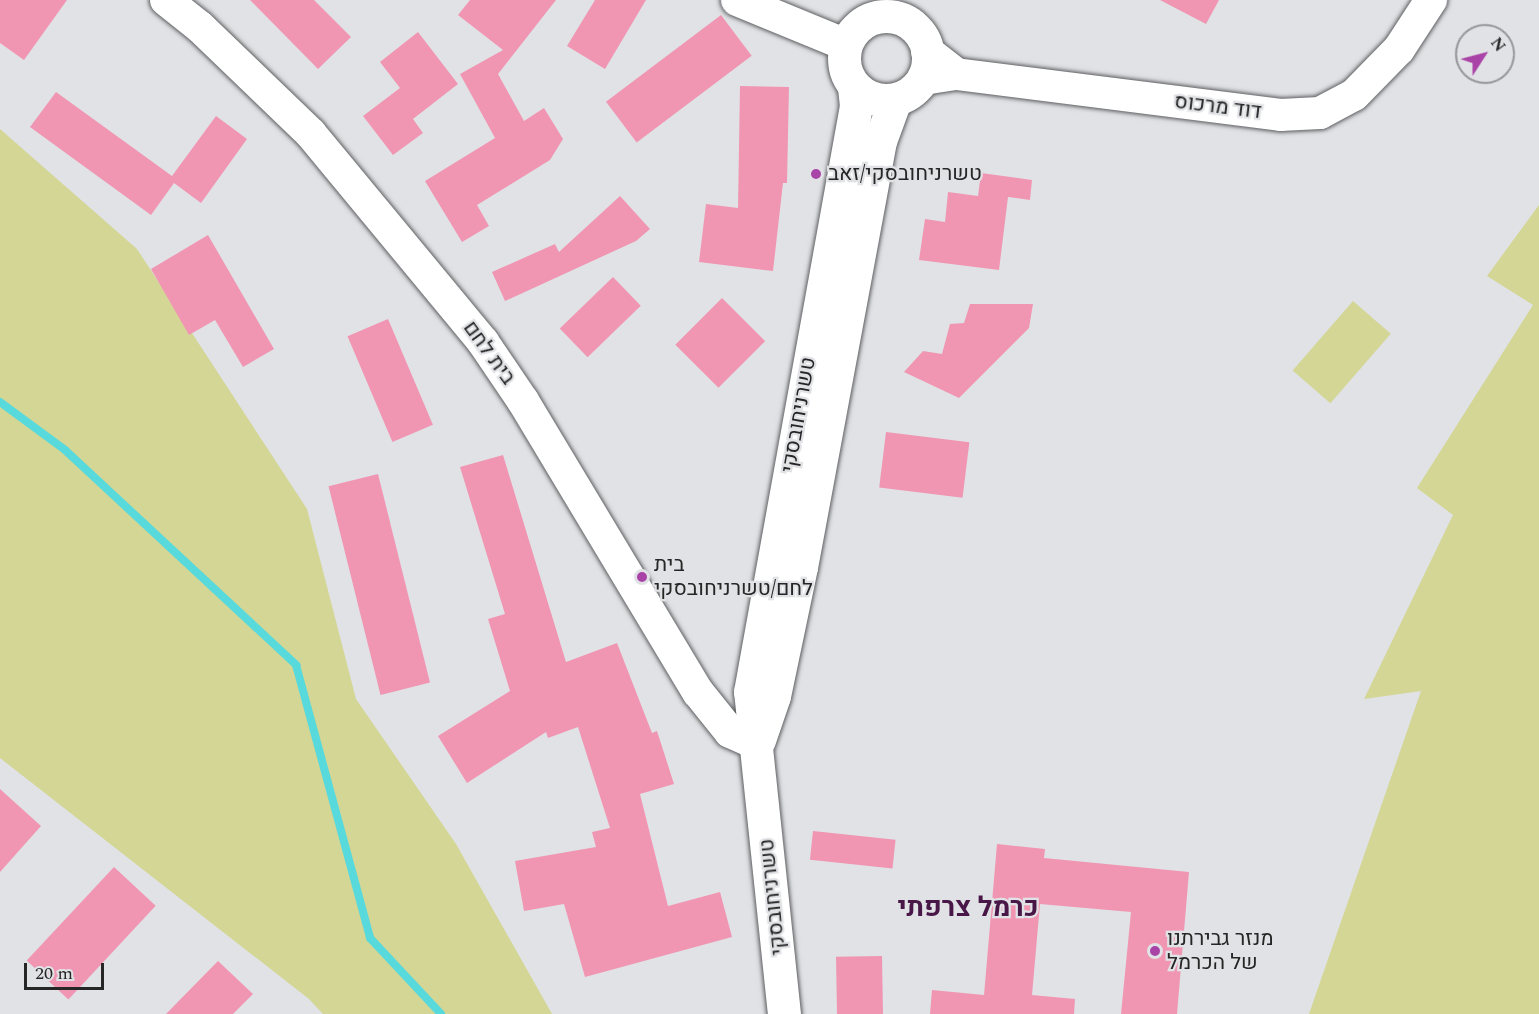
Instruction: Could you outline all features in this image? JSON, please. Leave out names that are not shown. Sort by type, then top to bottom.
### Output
[{"type":"street","name":"בית לחם","points":[[166,0],[195,13],[311,134],[483,342],[523,401],[698,692],[730,732],[757,744]]},
{"type":"street","points":[[737,0],[856,24],[877,16],[902,19],[917,39],[915,88],[895,100],[873,98],[854,86],[846,73],[856,24]]},
{"type":"street","name":"דוד מרכוס","points":[[917,39],[956,74],[1280,115],[1320,113],[1354,95],[1399,49],[1431,0]]},
{"type":"street","name":"טשרניחובסקי","points":[[784,1014],[750,692],[753,664],[856,106],[854,86]]},
{"type":"street","name":"טשרניחובסקי","points":[[757,744],[774,696],[880,141],[895,100]]},
{"type":"green space","points":[[0,129],[137,249],[307,509],[356,699],[456,844],[552,1014],[323,1014],[309,999],[0,758]]},
{"type":"green space","points":[[1539,205],[1539,1014],[1309,1014],[1421,691],[1364,699],[1453,515],[1417,488],[1533,305],[1487,276]]},
{"type":"green space","points":[[1353,301],[1391,334],[1330,403],[1293,370]]},
{"type":"building","points":[[0,0],[67,0],[24,60],[0,43]]},
{"type":"building","points":[[250,0],[314,0],[351,37],[318,69]]},
{"type":"building","points":[[470,0],[556,0],[498,74],[524,121],[544,108],[563,139],[550,160],[477,205],[489,226],[462,242],[425,181],[495,138],[460,74],[503,50],[458,15]]},
{"type":"building","points":[[595,0],[646,0],[605,69],[567,46]]},
{"type":"building","points":[[1160,0],[1219,0],[1206,24]]},
{"type":"building","points":[[721,15],[752,56],[637,142],[606,102]]},
{"type":"building","points":[[418,32],[458,84],[413,119],[423,133],[393,155],[363,116],[400,88],[380,62]]},
{"type":"building","points":[[740,86],[789,87],[787,183],[783,183],[773,271],[699,262],[706,204],[738,208]]},
{"type":"building","points":[[56,92],[172,176],[216,116],[247,139],[201,203],[174,183],[151,215],[30,127]]},
{"type":"building","points":[[981,173],[1032,180],[1030,200],[1008,197],[999,270],[919,260],[925,219],[945,222],[948,192],[978,196]]},
{"type":"building","points":[[620,196],[650,229],[636,241],[505,301],[492,272],[555,244],[559,252]]},
{"type":"building","points":[[208,235],[274,349],[243,367],[215,320],[189,335],[151,269]]},
{"type":"building","points":[[613,277],[641,306],[588,357],[560,328]]},
{"type":"building","points":[[722,298],[765,341],[718,388],[675,345]]},
{"type":"building","points":[[970,304],[1033,304],[1029,328],[959,398],[904,372],[923,351],[942,354],[950,324],[964,323]]},
{"type":"building","points":[[388,319],[433,425],[392,442],[347,336]]},
{"type":"building","points":[[886,432],[969,442],[963,498],[879,488]]},
{"type":"building","points":[[503,455],[566,662],[617,643],[652,733],[657,731],[674,784],[640,794],[668,906],[720,892],[732,937],[585,977],[564,904],[524,911],[515,861],[596,847],[592,832],[610,828],[578,727],[548,738],[546,732],[467,783],[438,736],[510,691],[488,619],[505,614],[460,467]]},
{"type":"building","points":[[378,474],[430,683],[381,695],[329,486]]},
{"type":"building","points":[[0,789],[41,826],[0,872]]},
{"type":"building","points":[[813,831],[896,840],[893,869],[810,860]]},
{"type":"building","name":"מנזר גבירתנו של הכרמל","points":[[997,844],[1045,849],[1044,858],[1189,872],[1177,1014],[1121,1014],[1131,912],[1040,904],[1032,995],[1075,999],[1074,1014],[930,1014],[932,990],[984,995]]},
{"type":"building","points":[[114,867],[156,906],[68,999],[27,961]]},
{"type":"building","points":[[882,956],[883,1014],[837,1014],[836,957]]},
{"type":"building","points":[[218,961],[253,994],[233,1014],[166,1014]]},
{"type":"waterway","points":[[0,402],[65,450],[296,665],[370,938],[441,1014]]},
{"type":"place","name":"טשרניחובסקי/זאב","points":[[816,174]]},
{"type":"place","name":"בית לחם/טשרניחובסקי","points":[[642,577]]},
{"type":"place","name":"מנזר גבירתנו של הכרמל","points":[[1155,951]]},
{"type":"district","name":"כרמל צרפתי","points":[[968,909]]}]
